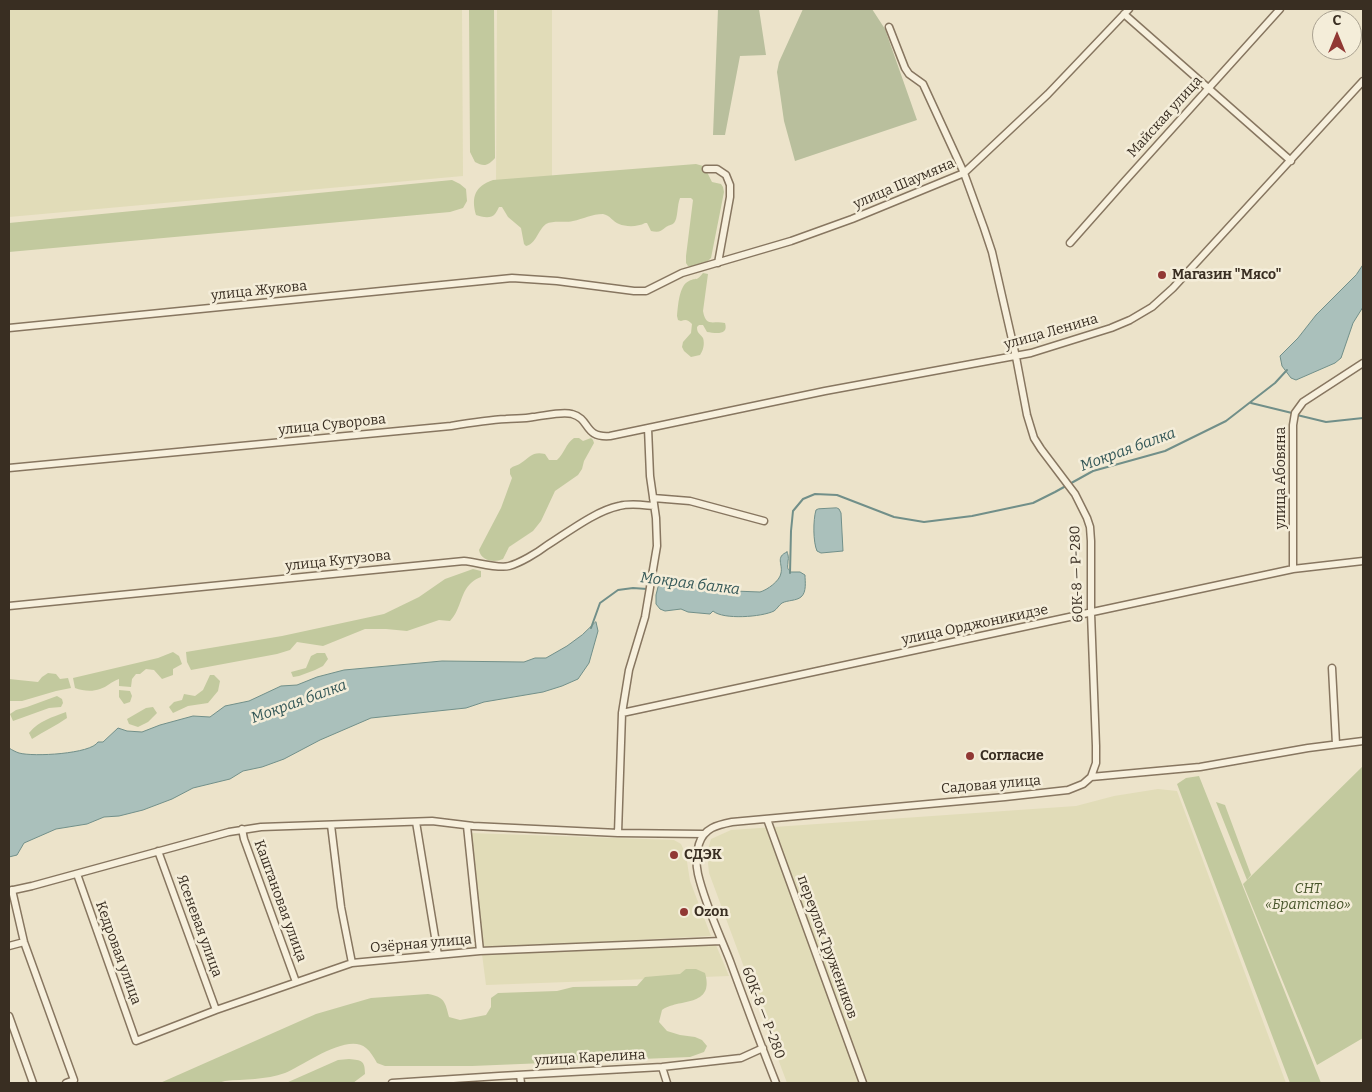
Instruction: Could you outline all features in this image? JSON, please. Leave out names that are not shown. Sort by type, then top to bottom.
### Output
[{"type":"street","name":"Майская улица","points":[[1070,244],[1280,9]]},
{"type":"street","points":[[1127,11],[1208,88],[1291,161]]},
{"type":"street","name":"улица Шаумяна","points":[[512,278],[557,281],[634,292],[646,291],[682,273],[791,241],[852,219],[964,173],[1048,94],[1127,11]]},
{"type":"street","name":"60К-8 — Р-280","points":[[889,27],[908,74],[923,84],[964,173],[992,252],[1027,415],[1034,438],[1040,449],[1075,494],[1090,527],[1090,612],[1096,746],[1096,763],[1091,777]]},
{"type":"street","name":"улица Ленина","points":[[648,428],[825,391],[1016,357],[1111,328],[1130,320],[1152,307],[1173,288],[1363,81]]},
{"type":"street","points":[[706,169],[718,169],[726,175],[730,185],[730,197],[718,263]]},
{"type":"street","name":"улица Жукова","points":[[9,328],[512,278]]},
{"type":"street","name":"улица Абовяна","points":[[1293,569],[1293,425],[1295,413],[1303,402],[1363,364]]},
{"type":"street","name":"улица Суворова","points":[[9,468],[451,426],[565,413],[578,416],[590,431],[602,437],[648,428]]},
{"type":"street","points":[[618,833],[622,713],[629,670],[645,617],[655,560],[657,533],[650,476],[648,428]]},
{"type":"street","points":[[653,498],[690,501],[764,521]]},
{"type":"street","name":"улица Кутузова","points":[[9,606],[464,561],[508,567],[536,553],[588,519],[611,508],[626,505],[654,506]]},
{"type":"street","name":"улица Орджоникидзе","points":[[622,713],[1293,569],[1363,561]]},
{"type":"street","points":[[1332,668],[1336,744]]},
{"type":"street","name":"Садовая улица","points":[[11,891],[242,829],[432,821],[467,826],[618,833],[703,834],[719,825],[767,819],[1068,790],[1083,784],[1091,777],[1200,767],[1363,741]]},
{"type":"street","name":"переулок Тружеников","points":[[767,819],[863,1083]]},
{"type":"street","points":[[416,822],[438,954]]},
{"type":"street","points":[[331,825],[341,907],[352,963]]},
{"type":"street","points":[[467,826],[480,951]]},
{"type":"street","name":"Каштановая улица","points":[[242,829],[296,982]]},
{"type":"street","name":"60К-8 — Р-280","points":[[703,834],[697,850],[698,874],[721,941],[776,1083]]},
{"type":"street","name":"Ясеневая улица","points":[[158,851],[216,1010]]},
{"type":"street","name":"Кедровая улица","points":[[77,874],[136,1041]]},
{"type":"street","points":[[11,891],[24,942],[74,1080],[66,1083]]},
{"type":"street","name":"Озёрная улица","points":[[136,1041],[216,1010],[352,963],[480,951],[721,941]]},
{"type":"street","points":[[9,946],[24,942]]},
{"type":"street","points":[[9,1016],[33,1083]]},
{"type":"street","name":"улица Карелина","points":[[392,1083],[662,1066],[741,1058],[762,1048]]},
{"type":"street","name":"улица Карелина","points":[[662,1066],[667,1083]]},
{"type":"street","name":"улица Карелина","points":[[520,1075],[521,1083]]},
{"type":"shaded area","points":[[9,9],[462,9],[463,176],[9,217]]},
{"type":"shaded area","points":[[497,9],[552,9],[552,183],[496,185]]},
{"type":"shaded area","points":[[1158,789],[1177,791],[1286,1083],[787,1083],[709,873],[707,853],[711,839],[731,830],[1076,806],[1114,796]]},
{"type":"shaded area","points":[[470,833],[674,840],[681,844],[686,855],[690,881],[711,936],[482,948]]},
{"type":"shaded area","points":[[716,945],[729,976],[486,985],[482,954]]},
{"type":"green space","points":[[469,9],[494,9],[495,158],[486,165],[475,162],[470,152]]},
{"type":"green space","points":[[718,9],[759,9],[766,55],[740,56],[725,135],[713,135]]},
{"type":"green space","points":[[803,9],[872,9],[885,29],[917,120],[795,161],[784,121],[777,72],[779,62]]},
{"type":"green space","points":[[696,164],[703,166],[712,182],[721,184],[724,192],[711,258],[697,265],[688,266],[686,263],[693,200],[691,198],[680,198],[675,221],[660,231],[651,231],[647,223],[625,226],[617,223],[610,217],[599,214],[573,221],[546,224],[535,240],[526,246],[521,228],[508,217],[502,207],[499,207],[493,216],[484,217],[476,215],[474,198],[476,193],[482,185],[493,180]]},
{"type":"green space","points":[[452,180],[466,189],[467,201],[463,208],[450,212],[9,252],[9,223]]},
{"type":"green space","points":[[703,273],[708,274],[704,316],[706,320],[711,322],[725,323],[726,327],[721,333],[714,333],[707,332],[703,325],[699,325],[697,329],[704,343],[702,352],[700,355],[691,357],[682,347],[683,342],[691,333],[692,324],[687,320],[678,320],[679,302],[681,291],[686,283],[698,278]]},
{"type":"green space","points":[[574,438],[579,438],[583,441],[591,438],[594,443],[578,475],[555,491],[541,521],[533,531],[509,547],[503,559],[492,561],[482,557],[479,550],[501,508],[512,478],[510,469],[537,453],[545,454],[549,460],[557,460]]},
{"type":"green space","points":[[473,569],[481,571],[481,577],[467,587],[454,617],[450,621],[439,620],[407,631],[365,629],[323,646],[297,642],[290,650],[277,654],[191,670],[187,662],[186,652],[282,636],[384,614],[419,597],[445,579]]},
{"type":"green space","points":[[173,652],[179,656],[182,664],[173,669],[173,675],[162,679],[154,670],[146,669],[140,674],[136,674],[132,679],[131,687],[119,686],[119,679],[97,690],[88,691],[75,688],[73,678],[158,658]]},
{"type":"green space","points":[[317,653],[325,653],[328,659],[323,666],[293,677],[291,672],[306,668],[311,656]]},
{"type":"green space","points":[[48,673],[56,674],[60,679],[68,678],[71,688],[22,701],[9,701],[9,679],[38,682]]},
{"type":"green space","points":[[210,675],[214,675],[220,681],[218,691],[208,703],[188,706],[173,713],[169,707],[174,702],[182,700],[184,694],[195,696],[203,690]]},
{"type":"green space","points":[[119,690],[130,691],[132,696],[130,702],[124,704],[119,697]]},
{"type":"green space","points":[[57,696],[62,699],[61,707],[49,708],[13,721],[10,714],[16,710]]},
{"type":"green space","points":[[153,707],[157,713],[148,722],[138,727],[129,724],[127,719],[146,708]]},
{"type":"green space","points":[[66,712],[67,718],[32,739],[29,733],[37,725]]},
{"type":"green space","name":"СНТ «Братство»","points":[[1363,766],[1363,1038],[1317,1065],[1243,884]]},
{"type":"green space","points":[[1199,776],[1321,1083],[1290,1083],[1177,784],[1186,778]]},
{"type":"green space","points":[[1216,802],[1225,805],[1251,875],[1247,880]]},
{"type":"green space","points":[[686,969],[696,969],[705,973],[707,984],[705,992],[693,1000],[669,1006],[662,1010],[659,1022],[667,1031],[702,1040],[707,1046],[704,1052],[690,1057],[472,1066],[385,1066],[377,1063],[366,1048],[358,1044],[348,1044],[326,1052],[285,1073],[270,1077],[218,1083],[160,1083],[316,1014],[371,998],[434,995],[443,1001],[449,1017],[460,1020],[486,1015],[491,1007],[491,998],[498,993],[557,991],[573,987],[637,986],[645,977],[680,974]]},
{"type":"green space","points":[[338,1060],[360,1061],[364,1066],[365,1074],[353,1083],[286,1083]]},
{"type":"water","points":[[1363,265],[1363,307],[1353,323],[1341,358],[1335,363],[1296,380],[1291,378],[1282,366],[1280,356],[1298,338],[1316,315],[1356,275]]},
{"type":"water","points":[[837,508],[841,513],[843,551],[821,553],[817,551],[815,542],[814,525],[816,510]]},
{"type":"water","points":[[787,552],[788,569],[791,572],[800,572],[805,575],[805,589],[801,597],[782,603],[774,611],[752,616],[734,617],[718,614],[713,611],[710,614],[688,612],[681,609],[665,611],[656,604],[660,579],[709,585],[734,591],[763,591],[773,585],[780,576],[780,558]]},
{"type":"water","points":[[596,622],[598,631],[589,663],[578,679],[562,686],[543,692],[484,702],[466,708],[371,718],[320,740],[284,759],[243,771],[230,779],[193,788],[172,799],[143,810],[119,816],[104,817],[87,824],[56,829],[24,843],[17,855],[9,857],[9,748],[19,753],[36,755],[74,752],[93,746],[98,742],[103,742],[118,728],[142,732],[193,716],[210,717],[225,706],[249,701],[281,686],[297,685],[317,677],[344,670],[442,661],[524,662],[535,658],[546,658],[567,646]]},
{"type":"waterway","name":"Мокрая балка","points":[[790,573],[793,511],[803,499],[815,494],[837,495],[894,517],[924,522],[972,516],[1033,503],[1093,471],[1165,451],[1226,421],[1275,383],[1287,370]]},
{"type":"waterway","points":[[1251,403],[1292,413]]},
{"type":"waterway","points":[[1297,415],[1326,422],[1363,418]]},
{"type":"waterway","name":"Мокрая балка","points":[[591,628],[600,603],[618,590],[647,589]]},
{"type":"place","name":"Магазин \"Мясо\"","points":[[1162,275]]},
{"type":"place","name":"Согласие","points":[[970,756]]},
{"type":"place","name":"СДЭК","points":[[674,855]]},
{"type":"place","name":"Ozon","points":[[684,912]]}]
